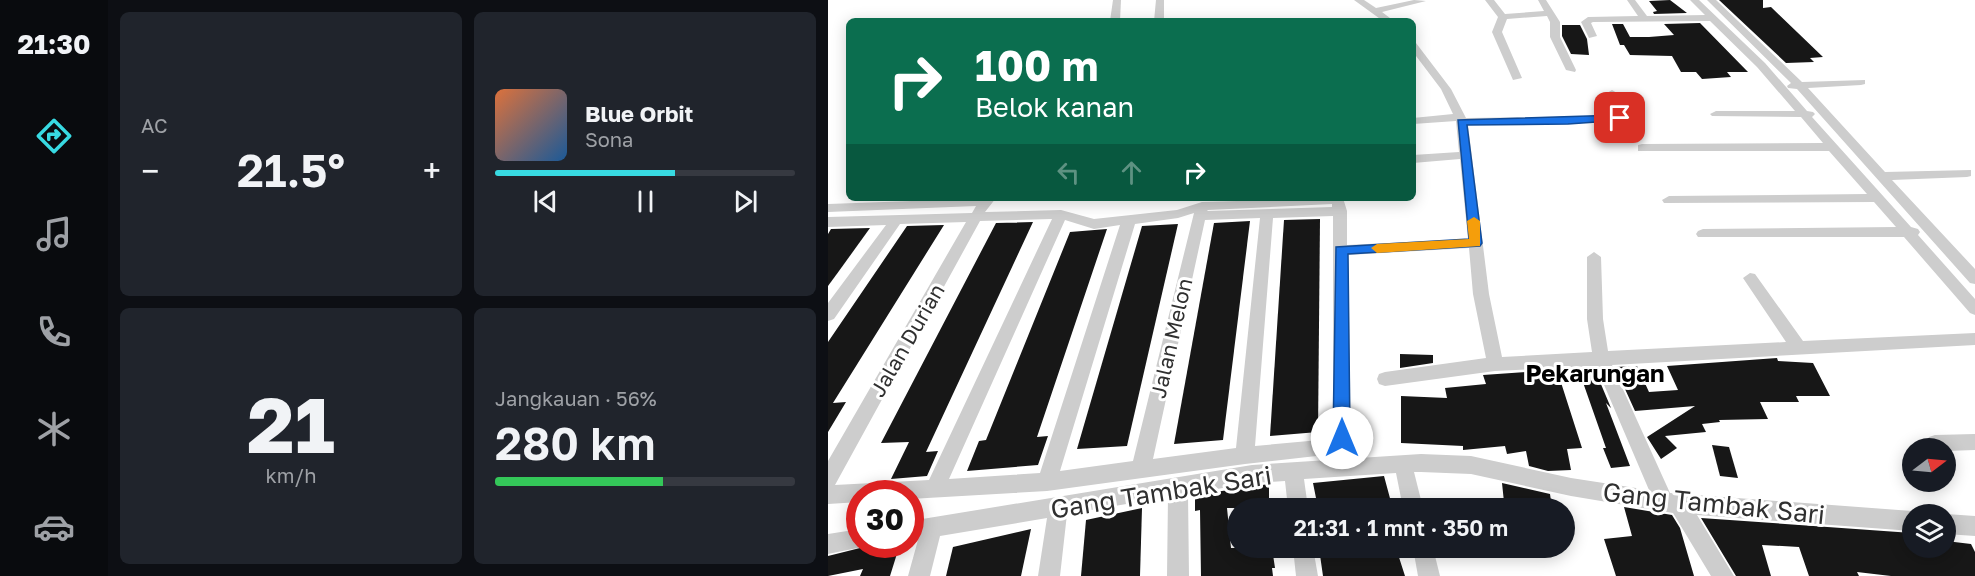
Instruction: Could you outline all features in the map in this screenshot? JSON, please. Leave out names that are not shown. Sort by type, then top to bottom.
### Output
[{"type":"street","points":[[1115,18],[1117,0]]},
{"type":"street","points":[[1159,18],[1160,0]]},
{"type":"street","points":[[1358,0],[1384,18]]},
{"type":"street","points":[[1374,11],[1422,0]]},
{"type":"street","points":[[1489,0],[1503,18]]},
{"type":"street","points":[[1542,0],[1555,22],[1555,37],[1571,70]]},
{"type":"street","points":[[1631,0],[1645,20]]},
{"type":"street","points":[[1503,18],[1549,13]]},
{"type":"street","points":[[1528,15],[1537,22]]},
{"type":"street","points":[[1719,15],[1814,113],[1880,176],[1919,232],[1946,261],[1975,309]]},
{"type":"street","points":[[1592,36],[1586,20],[1645,20],[1719,15],[1814,113],[1832,147],[1876,198],[1919,232],[1946,261],[1975,279]]},
{"type":"street","points":[[1503,18],[1497,32],[1517,78]]},
{"type":"street","points":[[1546,30],[1555,37]]},
{"type":"street","points":[[1416,49],[1446,89],[1460,119],[1467,155],[1486,325],[1495,364]]},
{"type":"street","points":[[1790,86],[1861,82]]},
{"type":"street","points":[[1416,121],[1619,119],[1612,93]]},
{"type":"street","points":[[1716,114],[1814,113]]},
{"type":"street","points":[[1642,148],[1832,147]]},
{"type":"street","points":[[1416,159],[1467,155]]},
{"type":"street","points":[[1880,176],[1966,173]]},
{"type":"street","points":[[1669,200],[1876,198]]},
{"type":"street","points":[[828,208],[984,205],[1061,214],[1094,224],[1313,201]]},
{"type":"street","points":[[828,495],[1047,482],[1245,455],[1336,447],[1340,444],[1341,250],[1338,201]]},
{"type":"street","points":[[828,222],[897,219],[984,205]]},
{"type":"street","name":"Jalan Durian","points":[[828,479],[984,205]]},
{"type":"street","points":[[1201,211],[1267,214],[1340,211]]},
{"type":"street","name":"Jalan Melon","points":[[1141,469],[1201,211]]},
{"type":"street","points":[[934,490],[1061,214]]},
{"type":"street","points":[[1245,455],[1267,214]]},
{"type":"street","points":[[828,315],[897,219]]},
{"type":"street","points":[[1047,482],[1129,220]]},
{"type":"street","points":[[1703,234],[1919,232]]},
{"type":"street","points":[[1341,250],[1476,243]]},
{"type":"street","points":[[1594,257],[1595,319],[1601,358],[1672,503],[1723,576]]},
{"type":"street","points":[[1750,278],[1799,349]]},
{"type":"street","points":[[1385,379],[1495,364],[1975,339]]},
{"type":"street","points":[[1956,442],[1975,442]]},
{"type":"street","points":[[1403,464],[1411,498]]},
{"type":"street","name":"Gang Tambak Sari","points":[[924,528],[1252,474],[1403,464],[1470,465],[1571,487],[1672,503],[1902,520]]},
{"type":"street","points":[[1293,472],[1297,498]]},
{"type":"street","points":[[1178,486],[1178,576]]},
{"type":"street","points":[[1049,576],[1058,508]]},
{"type":"street","points":[[1956,525],[1975,526]]},
{"type":"street","points":[[919,576],[932,527]]},
{"type":"street","points":[[828,544],[846,541]]},
{"type":"street","points":[[1304,558],[1306,576]]},
{"type":"street","points":[[1426,558],[1430,576]]},
{"type":"building","points":[[1670,0],[1687,13],[1654,14],[1653,12],[1657,11],[1649,1]]},
{"type":"building","points":[[1719,0],[1763,0],[1763,8],[1771,7],[1823,57],[1810,58],[1814,62],[1786,63]]},
{"type":"building","points":[[1700,23],[1748,72],[1727,72],[1731,77],[1702,79],[1696,72],[1681,72],[1672,56],[1630,55],[1624,45],[1620,45],[1612,24],[1623,24],[1630,37],[1649,37],[1674,35],[1664,24]]},
{"type":"building","points":[[1562,25],[1580,25],[1587,39],[1589,55],[1571,54],[1562,36]]},
{"type":"building","points":[[1320,219],[1318,432],[1270,436],[1284,220]]},
{"type":"building","points":[[1250,221],[1223,440],[1174,444],[1214,223]]},
{"type":"building","points":[[1033,222],[926,452],[938,451],[927,476],[891,479],[909,442],[881,443],[996,223]]},
{"type":"building","points":[[1178,224],[1127,446],[1077,449],[1142,226]]},
{"type":"building","points":[[944,225],[833,403],[846,402],[828,432],[828,342],[907,226]]},
{"type":"building","points":[[870,228],[828,286],[828,234],[831,229]]},
{"type":"building","points":[[1107,229],[1037,437],[1048,436],[1038,465],[967,471],[979,441],[986,440],[1070,232]]},
{"type":"building","points":[[1400,354],[1433,355],[1433,363],[1400,368]]},
{"type":"building","points":[[1777,358],[1778,361],[1813,363],[1830,396],[1796,396],[1799,402],[1760,402],[1768,419],[1719,420],[1720,422],[1702,424],[1706,432],[1665,436],[1677,448],[1661,459],[1647,437],[1695,406],[1635,411],[1615,367],[1637,366],[1649,392],[1678,390],[1667,366]]},
{"type":"building","points":[[1557,370],[1582,448],[1567,449],[1571,470],[1548,471],[1529,466],[1526,451],[1507,454],[1505,446],[1463,450],[1463,446],[1401,443],[1401,396],[1447,398],[1445,388],[1486,384],[1483,375]]},
{"type":"building","points":[[1595,370],[1611,408],[1606,403],[1630,466],[1611,468],[1603,448],[1606,448],[1579,371]]},
{"type":"building","points":[[1712,445],[1729,447],[1738,478],[1720,476]]},
{"type":"building","points":[[1384,476],[1390,498],[1316,498],[1313,483]]},
{"type":"building","points":[[1502,483],[1550,494],[1551,498],[1504,498]]},
{"type":"building","points":[[1269,484],[1269,498],[1227,498],[1227,558],[1274,558],[1273,576],[1201,576],[1200,510],[1195,511],[1195,495]]},
{"type":"building","points":[[1624,507],[1672,515],[1680,528],[1694,576],[1616,576],[1604,539],[1632,536]]},
{"type":"building","points":[[1142,508],[1140,576],[1081,576],[1086,520]]},
{"type":"building","points":[[1701,518],[1902,532],[1902,558],[1956,558],[1956,542],[1971,544],[1975,552],[1975,576],[1891,576],[1857,572],[1859,576],[1809,576],[1799,547],[1762,545],[1771,576],[1736,576]]},
{"type":"building","points":[[1031,529],[1021,576],[946,576],[953,547]]},
{"type":"building","points":[[846,552],[846,558],[896,558],[890,576],[860,576],[863,569],[828,576],[828,556]]},
{"type":"building","points":[[1320,558],[1399,558],[1405,576],[1323,576]]},
{"type":"slow traffic","points":[[1377,248],[1476,243],[1474,221]]},
{"type":"district","name":"Pekarungan","points":[[1595,372]]},
{"type":"route","points":[[1342,438],[1341,250],[1476,243],[1462,122],[1614,120],[1620,118]]}]
